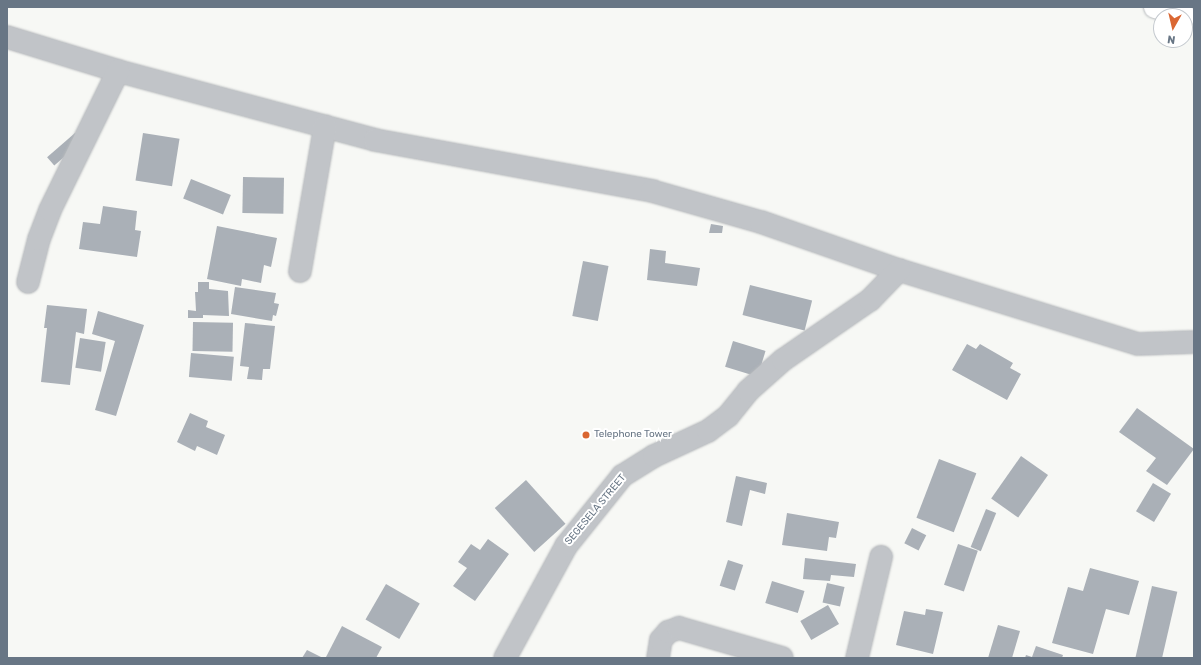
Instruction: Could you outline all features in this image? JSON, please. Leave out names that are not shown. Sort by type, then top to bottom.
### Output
[{"type":"street","points":[[7,37],[118,70],[375,140],[652,191],[761,222],[899,270],[1138,344],[1194,342]]},
{"type":"street","points":[[28,282],[39,239],[50,210],[118,70]]},
{"type":"street","points":[[300,272],[325,126]]},
{"type":"street","name":"SEGESELA STREET","points":[[504,658],[566,546],[622,476],[654,456],[708,431],[728,416],[748,391],[783,360],[870,300],[899,270]]},
{"type":"street","points":[[857,658],[881,557]]},
{"type":"street","points":[[658,658],[661,640],[668,632],[679,628],[782,658]]},
{"type":"building","points":[[75,133],[82,141],[54,166],[47,157]]},
{"type":"building","points":[[143,133],[180,139],[172,186],[135,180]]},
{"type":"building","points":[[243,177],[284,178],[283,214],[242,213]]},
{"type":"building","points":[[191,179],[231,195],[223,215],[183,198]]},
{"type":"building","points":[[103,206],[137,211],[135,230],[141,231],[137,257],[79,249],[83,222],[100,224]]},
{"type":"building","points":[[711,224],[723,226],[722,233],[709,233]]},
{"type":"building","points":[[217,226],[277,238],[271,267],[264,265],[261,283],[242,279],[241,286],[207,279]]},
{"type":"building","points":[[650,249],[666,251],[665,263],[700,268],[697,286],[647,280]]},
{"type":"building","points":[[583,261],[609,266],[598,321],[572,316]]},
{"type":"building","points":[[198,282],[209,282],[209,289],[228,291],[229,316],[203,315],[203,318],[188,318],[188,310],[196,311],[195,292],[198,292]]},
{"type":"building","points":[[750,285],[812,300],[805,331],[743,315]]},
{"type":"building","points":[[235,287],[276,293],[274,303],[279,304],[276,316],[273,315],[272,321],[231,314]]},
{"type":"building","points":[[47,305],[87,309],[84,334],[76,332],[70,385],[41,382],[47,328],[44,328]]},
{"type":"building","points":[[98,311],[144,325],[116,416],[95,410],[115,341],[92,334]]},
{"type":"building","points":[[193,322],[233,323],[232,352],[192,351]]},
{"type":"building","points":[[245,323],[275,326],[270,369],[263,369],[262,380],[247,379],[249,367],[240,366]]},
{"type":"building","points":[[80,338],[106,342],[101,372],[75,368]]},
{"type":"building","points":[[733,341],[766,351],[758,377],[725,367]]},
{"type":"building","points":[[967,344],[976,349],[980,344],[1013,363],[1010,368],[1021,374],[1007,400],[952,370]]},
{"type":"building","points":[[191,353],[234,357],[232,381],[189,377]]},
{"type":"building","points":[[1137,408],[1194,449],[1167,485],[1146,471],[1156,458],[1119,432]]},
{"type":"building","points":[[190,413],[208,421],[206,427],[225,435],[217,455],[197,446],[195,451],[177,442]]},
{"type":"building","points":[[1021,456],[1048,475],[1018,518],[991,499]]},
{"type":"building","points":[[939,459],[976,473],[954,532],[916,518]]},
{"type":"building","points":[[736,476],[767,483],[765,494],[750,490],[742,526],[726,522]]},
{"type":"building","points":[[526,480],[565,524],[534,552],[495,508]]},
{"type":"building","points":[[1153,483],[1171,494],[1154,522],[1136,511]]},
{"type":"building","points":[[986,509],[996,513],[981,551],[971,547]]},
{"type":"building","points":[[787,513],[839,522],[836,538],[829,537],[827,551],[782,545]]},
{"type":"building","points":[[912,528],[926,535],[919,550],[904,543]]},
{"type":"building","points":[[488,539],[509,554],[475,601],[453,586],[467,568],[458,562],[471,544],[480,550]]},
{"type":"building","points":[[958,544],[978,551],[964,591],[944,585]]},
{"type":"building","points":[[805,558],[856,564],[854,577],[831,575],[830,581],[803,579]]},
{"type":"building","points":[[728,560],[743,565],[735,591],[720,586]]},
{"type":"building","points":[[1090,568],[1139,581],[1129,615],[1106,609],[1093,654],[1052,643],[1068,587],[1083,591]]},
{"type":"building","points":[[772,581],[805,591],[798,613],[765,603]]},
{"type":"building","points":[[827,583],[845,587],[840,607],[823,602]]},
{"type":"building","points":[[386,584],[420,604],[399,639],[366,620]]},
{"type":"building","points":[[1152,586],[1177,592],[1162,658],[1135,658]]},
{"type":"building","points":[[828,605],[839,624],[811,640],[800,621]]},
{"type":"building","points":[[926,609],[943,612],[933,654],[896,645],[904,611],[925,615]]},
{"type":"building","points":[[998,625],[1020,631],[1012,658],[988,658]]},
{"type":"building","points":[[342,626],[382,647],[376,658],[326,657]]},
{"type":"building","points":[[1036,646],[1063,655],[1062,658],[1025,658],[1026,655],[1032,657]]},
{"type":"building","points":[[307,650],[323,658],[302,658]]},
{"type":"place","name":"Telephone Tower","points":[[586,435]]}]
